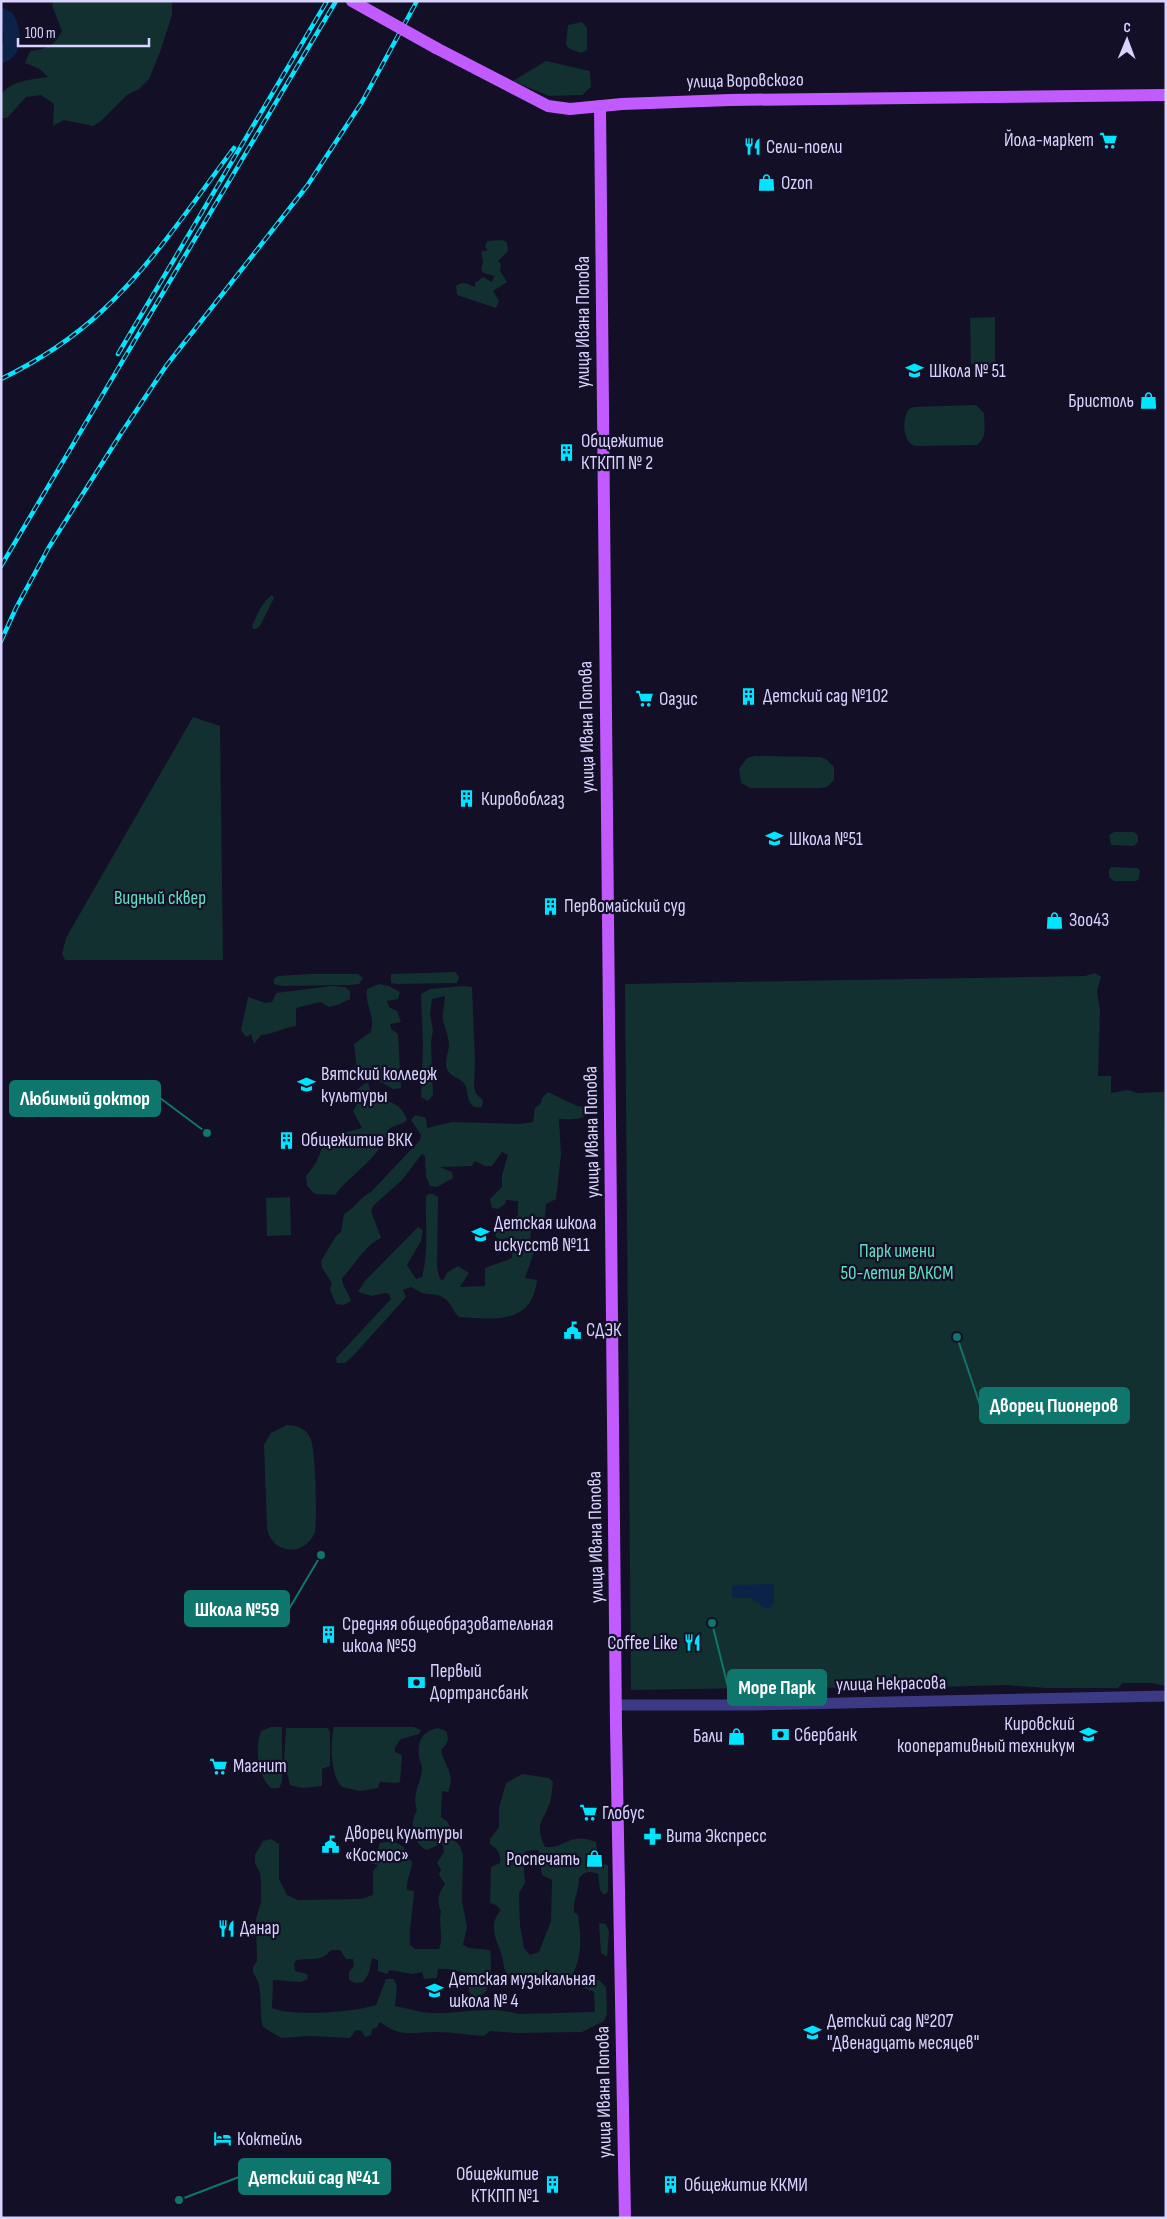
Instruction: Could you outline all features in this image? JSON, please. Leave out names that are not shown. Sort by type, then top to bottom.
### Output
[{"type":"main road","name":"улица Воровского","points":[[352,1],[436,48],[548,106],[570,109],[622,104],[740,99],[1166,95]]},
{"type":"main road","name":"улица Ивана Попова","points":[[600,106],[617,1705],[625,2218]]},
{"type":"street","name":"улица Некрасова","points":[[617,1705],[754,1705],[1166,1696]]},
{"type":"green space","points":[[53,1],[170,1],[172,3],[172,15],[149,79],[139,89],[127,95],[101,121],[93,126],[64,120],[53,126],[54,104],[41,95],[26,97],[7,118],[1,118],[1,97],[8,87],[28,80],[48,77],[40,69],[25,63],[30,51],[49,46],[62,31],[52,5]]},
{"type":"green space","points":[[582,22],[587,28],[587,50],[581,53],[570,49],[566,45],[568,25]]},
{"type":"green space","points":[[546,61],[590,71],[591,87],[582,95],[549,96],[513,81]]},
{"type":"green space","points":[[503,240],[507,243],[508,251],[498,261],[501,264],[500,271],[507,282],[493,291],[499,301],[496,308],[457,295],[456,286],[461,283],[475,287],[475,283],[483,277],[492,282],[494,276],[481,270],[483,261],[481,252],[488,250],[485,247],[487,241]]},
{"type":"green space","points":[[995,317],[995,364],[971,364],[970,318]]},
{"type":"green space","points":[[976,405],[984,413],[985,426],[983,438],[977,445],[915,446],[908,440],[904,424],[909,409],[914,407]]},
{"type":"green space","points":[[272,595],[274,598],[260,626],[253,629],[252,626],[260,609]]},
{"type":"green space","name":"Видный сквер","points":[[193,717],[220,726],[223,960],[65,960],[62,954],[66,938]]},
{"type":"green space","points":[[755,756],[821,757],[834,767],[834,780],[827,787],[819,788],[750,788],[741,783],[739,769],[747,758]]},
{"type":"green space","points":[[1114,832],[1134,832],[1138,835],[1138,842],[1134,846],[1111,845],[1109,835]]},
{"type":"green space","points":[[1111,867],[1137,868],[1140,870],[1139,879],[1136,881],[1114,881],[1109,877]]},
{"type":"green space","points":[[455,972],[459,977],[457,983],[391,983],[391,974]]},
{"type":"green space","name":"Парк имени 50-летия ВЛКСМ","points":[[1095,973],[1101,977],[1097,991],[1100,1010],[1098,1076],[1111,1076],[1111,1093],[1128,1090],[1137,1093],[1164,1092],[1166,1208],[1166,1686],[1152,1683],[1123,1683],[1118,1688],[1046,1688],[1006,1685],[874,1689],[805,1687],[631,1690],[625,984],[1085,976]]},
{"type":"green space","points":[[358,974],[363,978],[359,984],[350,985],[282,986],[274,984],[274,979],[278,976]]},
{"type":"green space","points":[[379,984],[389,986],[400,992],[398,999],[387,1001],[389,1007],[397,1011],[401,1022],[390,1024],[391,1029],[398,1034],[401,1088],[393,1089],[383,1083],[364,1079],[357,1071],[354,1044],[370,1033],[372,1027],[367,989]]},
{"type":"green space","points":[[331,986],[345,987],[350,991],[350,999],[329,1007],[321,1002],[299,1007],[296,1009],[296,1026],[261,1035],[254,1044],[251,1034],[246,1037],[241,1030],[248,997],[265,1003],[272,1002],[276,993]]},
{"type":"green space","points":[[472,987],[474,1087],[476,1094],[483,1100],[482,1107],[471,1104],[466,1087],[460,1080],[451,1075],[446,1066],[449,1043],[443,1020],[445,996],[432,999],[430,1014],[433,1030],[431,1042],[433,1095],[428,1101],[421,1097],[423,1045],[421,994],[430,989]]},
{"type":"green space","points":[[368,1083],[372,1094],[393,1103],[401,1109],[407,1120],[388,1130],[381,1147],[335,1195],[315,1194],[307,1186],[306,1176],[316,1163],[324,1143],[331,1136],[362,1128],[353,1111],[360,1099],[357,1090]]},
{"type":"green space","points":[[548,1092],[577,1106],[591,1107],[594,1110],[578,1119],[559,1119],[561,1155],[556,1199],[546,1204],[545,1220],[541,1224],[532,1222],[530,1240],[535,1249],[525,1278],[537,1280],[534,1295],[528,1305],[520,1312],[510,1316],[498,1318],[459,1317],[442,1297],[422,1293],[411,1287],[403,1290],[406,1297],[353,1356],[345,1363],[337,1363],[336,1358],[391,1299],[389,1294],[385,1293],[372,1296],[358,1292],[364,1282],[418,1227],[423,1230],[421,1241],[407,1265],[416,1279],[422,1277],[426,1237],[426,1197],[428,1194],[438,1197],[437,1268],[440,1279],[443,1280],[448,1272],[458,1266],[469,1273],[460,1287],[485,1286],[485,1268],[512,1258],[513,1236],[500,1240],[495,1236],[498,1229],[509,1227],[512,1220],[518,1215],[518,1201],[506,1200],[505,1204],[498,1209],[492,1208],[490,1199],[502,1187],[502,1175],[508,1155],[502,1152],[492,1166],[485,1166],[475,1161],[472,1166],[440,1167],[452,1172],[453,1178],[437,1187],[430,1186],[426,1177],[425,1156],[422,1154],[402,1180],[374,1205],[371,1211],[381,1238],[365,1250],[342,1278],[351,1301],[344,1305],[336,1304],[330,1290],[332,1283],[322,1268],[321,1261],[336,1236],[341,1232],[344,1214],[371,1192],[420,1140],[421,1135],[411,1120],[415,1115],[426,1118],[427,1128],[452,1122],[521,1124],[533,1122],[535,1108],[541,1103],[542,1098]]},
{"type":"green space","points":[[290,1197],[291,1235],[267,1236],[266,1198]]},
{"type":"green space","points":[[287,1425],[301,1428],[310,1437],[314,1455],[316,1499],[315,1532],[304,1546],[289,1550],[275,1544],[267,1528],[264,1445],[271,1433]]},
{"type":"green space","points":[[271,1727],[282,1727],[282,1782],[279,1788],[271,1788],[266,1783],[258,1761],[258,1745],[261,1731]]},
{"type":"green space","points":[[334,1727],[414,1727],[421,1730],[419,1734],[401,1739],[395,1747],[395,1752],[402,1755],[400,1782],[380,1782],[378,1788],[360,1791],[342,1787],[335,1775],[332,1758]]},
{"type":"green space","points":[[286,1728],[327,1728],[330,1731],[330,1766],[322,1769],[322,1786],[302,1788],[290,1785],[284,1761]]},
{"type":"green space","points":[[438,1728],[446,1731],[448,1737],[445,1746],[441,1750],[451,1780],[448,1792],[442,1791],[441,1817],[448,1822],[452,1838],[460,1846],[463,1855],[462,1901],[467,1927],[463,1945],[469,1948],[490,1950],[491,1971],[488,1988],[476,1999],[469,1992],[468,1974],[450,1969],[438,1969],[437,1978],[424,1979],[422,1972],[412,1974],[390,1970],[387,1974],[378,1971],[378,1960],[372,1958],[369,1973],[363,1982],[355,1983],[349,1980],[349,1972],[354,1966],[353,1959],[346,1959],[340,1950],[331,1950],[320,1958],[297,1960],[294,1963],[295,1971],[307,1974],[308,1979],[301,1982],[273,1980],[272,2008],[281,2011],[308,2013],[367,2008],[376,2005],[386,1979],[394,1979],[397,1986],[395,2006],[424,2012],[444,2013],[497,2010],[518,2014],[595,2012],[594,1992],[584,1988],[582,1981],[599,1980],[606,1987],[607,2014],[604,2021],[582,2032],[517,2033],[490,2031],[484,2036],[442,2032],[407,2033],[394,2030],[380,2022],[376,2028],[372,2029],[371,2035],[365,2037],[362,2031],[356,2030],[350,2038],[310,2036],[281,2038],[263,2027],[259,1985],[253,1973],[253,1967],[257,1961],[256,1919],[261,1902],[260,1873],[255,1863],[255,1855],[263,1841],[271,1839],[279,1844],[279,1879],[287,1895],[298,1900],[361,1899],[373,1895],[373,1871],[378,1865],[369,1863],[366,1856],[377,1852],[380,1843],[393,1841],[404,1847],[404,1856],[412,1861],[407,1887],[407,1890],[414,1891],[410,1945],[415,1949],[439,1949],[441,1941],[441,1911],[438,1901],[445,1884],[439,1875],[441,1869],[437,1863],[444,1852],[443,1845],[427,1850],[418,1843],[413,1833],[413,1821],[417,1810],[415,1799],[422,1768],[419,1746],[424,1734]]},
{"type":"green space","points":[[522,1774],[549,1778],[553,1782],[551,1797],[540,1828],[545,1847],[558,1846],[574,1839],[587,1839],[596,1842],[597,1849],[588,1857],[590,1861],[608,1865],[608,1892],[604,1895],[600,1890],[598,1874],[587,1872],[579,1878],[574,1912],[578,1915],[580,1948],[577,1963],[570,1978],[555,1982],[532,1984],[517,1981],[510,1977],[505,1970],[494,1933],[495,1922],[501,1910],[496,1905],[490,1903],[491,1867],[500,1863],[500,1857],[497,1850],[490,1844],[490,1839],[499,1827],[499,1808],[506,1783]],"holes":[[[538,1850],[542,1875],[552,1880],[551,1921],[539,1952],[530,1955],[524,1948],[520,1925],[519,1893],[525,1883],[523,1854],[527,1851]]]},
{"type":"green space","points":[[599,1923],[606,1924],[609,1932],[607,1957],[601,1953]]},
{"type":"water","points":[[774,1584],[774,1603],[769,1608],[762,1607],[758,1602],[753,1602],[752,1598],[732,1598],[732,1585]]},
{"type":"waterway","points":[[1,16],[7,19],[12,39],[9,48],[1,55]]},
{"type":"railway","points":[[118,354],[327,1]]},
{"type":"railway","points":[[1,566],[336,1]]},
{"type":"railway","points":[[1,641],[16,608],[49,547],[122,432],[166,366],[307,186],[362,102],[417,1]]},
{"type":"railway","points":[[1,379],[28,365],[67,340],[102,311],[138,274],[234,148]]},
{"type":"place","name":"Йола-маркет","points":[[1108,140]]},
{"type":"place","name":"Сели-поели","points":[[752,147]]},
{"type":"place","name":"Ozon","points":[[767,183]]},
{"type":"place","name":"Школа № 51","points":[[915,371]]},
{"type":"place","name":"Бристоль","points":[[1148,401]]},
{"type":"place","name":"Общежитие КТКПП № 2","points":[[567,452]]},
{"type":"place","name":"Детский сад №102","points":[[749,696]]},
{"type":"place","name":"Оазис","points":[[645,699]]},
{"type":"place","name":"Кировоблгаз","points":[[467,799]]},
{"type":"place","name":"Школа №51","points":[[775,839]]},
{"type":"place","name":"Первомайский суд","points":[[550,906]]},
{"type":"place","name":"Зоо43","points":[[1055,920]]},
{"type":"place","name":"Вятский колледж культуры","points":[[307,1085]]},
{"type":"place","name":"Любимый доктор","points":[[207,1133]]},
{"type":"place","name":"Общежитие ВКК","points":[[287,1140]]},
{"type":"place","name":"Детская школа искусств №11","points":[[480,1234]]},
{"type":"place","name":"СДЭК","points":[[572,1330]]},
{"type":"place","name":"Дворец Пионеров","points":[[957,1337]]},
{"type":"place","name":"Школа №59","points":[[321,1555]]},
{"type":"place","name":"Море Парк","points":[[712,1623]]},
{"type":"place","name":"Средняя общеобразовательная школа №59","points":[[328,1635]]},
{"type":"place","name":"Coffee Like","points":[[692,1643]]},
{"type":"place","name":"Первый Дортрансбанк","points":[[416,1682]]},
{"type":"place","name":"Сбербанк","points":[[780,1735]]},
{"type":"place","name":"Кировский кооперативный техникум","points":[[1089,1735]]},
{"type":"place","name":"Бали","points":[[737,1736]]},
{"type":"place","name":"Магнит","points":[[219,1766]]},
{"type":"place","name":"Глобус","points":[[588,1813]]},
{"type":"place","name":"Вита Экспресс","points":[[652,1836]]},
{"type":"place","name":"Дворец культуры «Космос»","points":[[331,1844]]},
{"type":"place","name":"Роспечать","points":[[594,1859]]},
{"type":"place","name":"Данар","points":[[226,1928]]},
{"type":"place","name":"Детская музыкальная школа № 4","points":[[435,1990]]},
{"type":"place","name":"Детский сад №207 \"Двенадцать месяцев\"","points":[[813,2032]]},
{"type":"place","name":"Коктейль","points":[[223,2139]]},
{"type":"place","name":"Общежитие КТКПП №1","points":[[553,2185]]},
{"type":"place","name":"Общежитие ККМИ","points":[[670,2185]]},
{"type":"place","name":"Детский сад №41","points":[[179,2200]]}]
